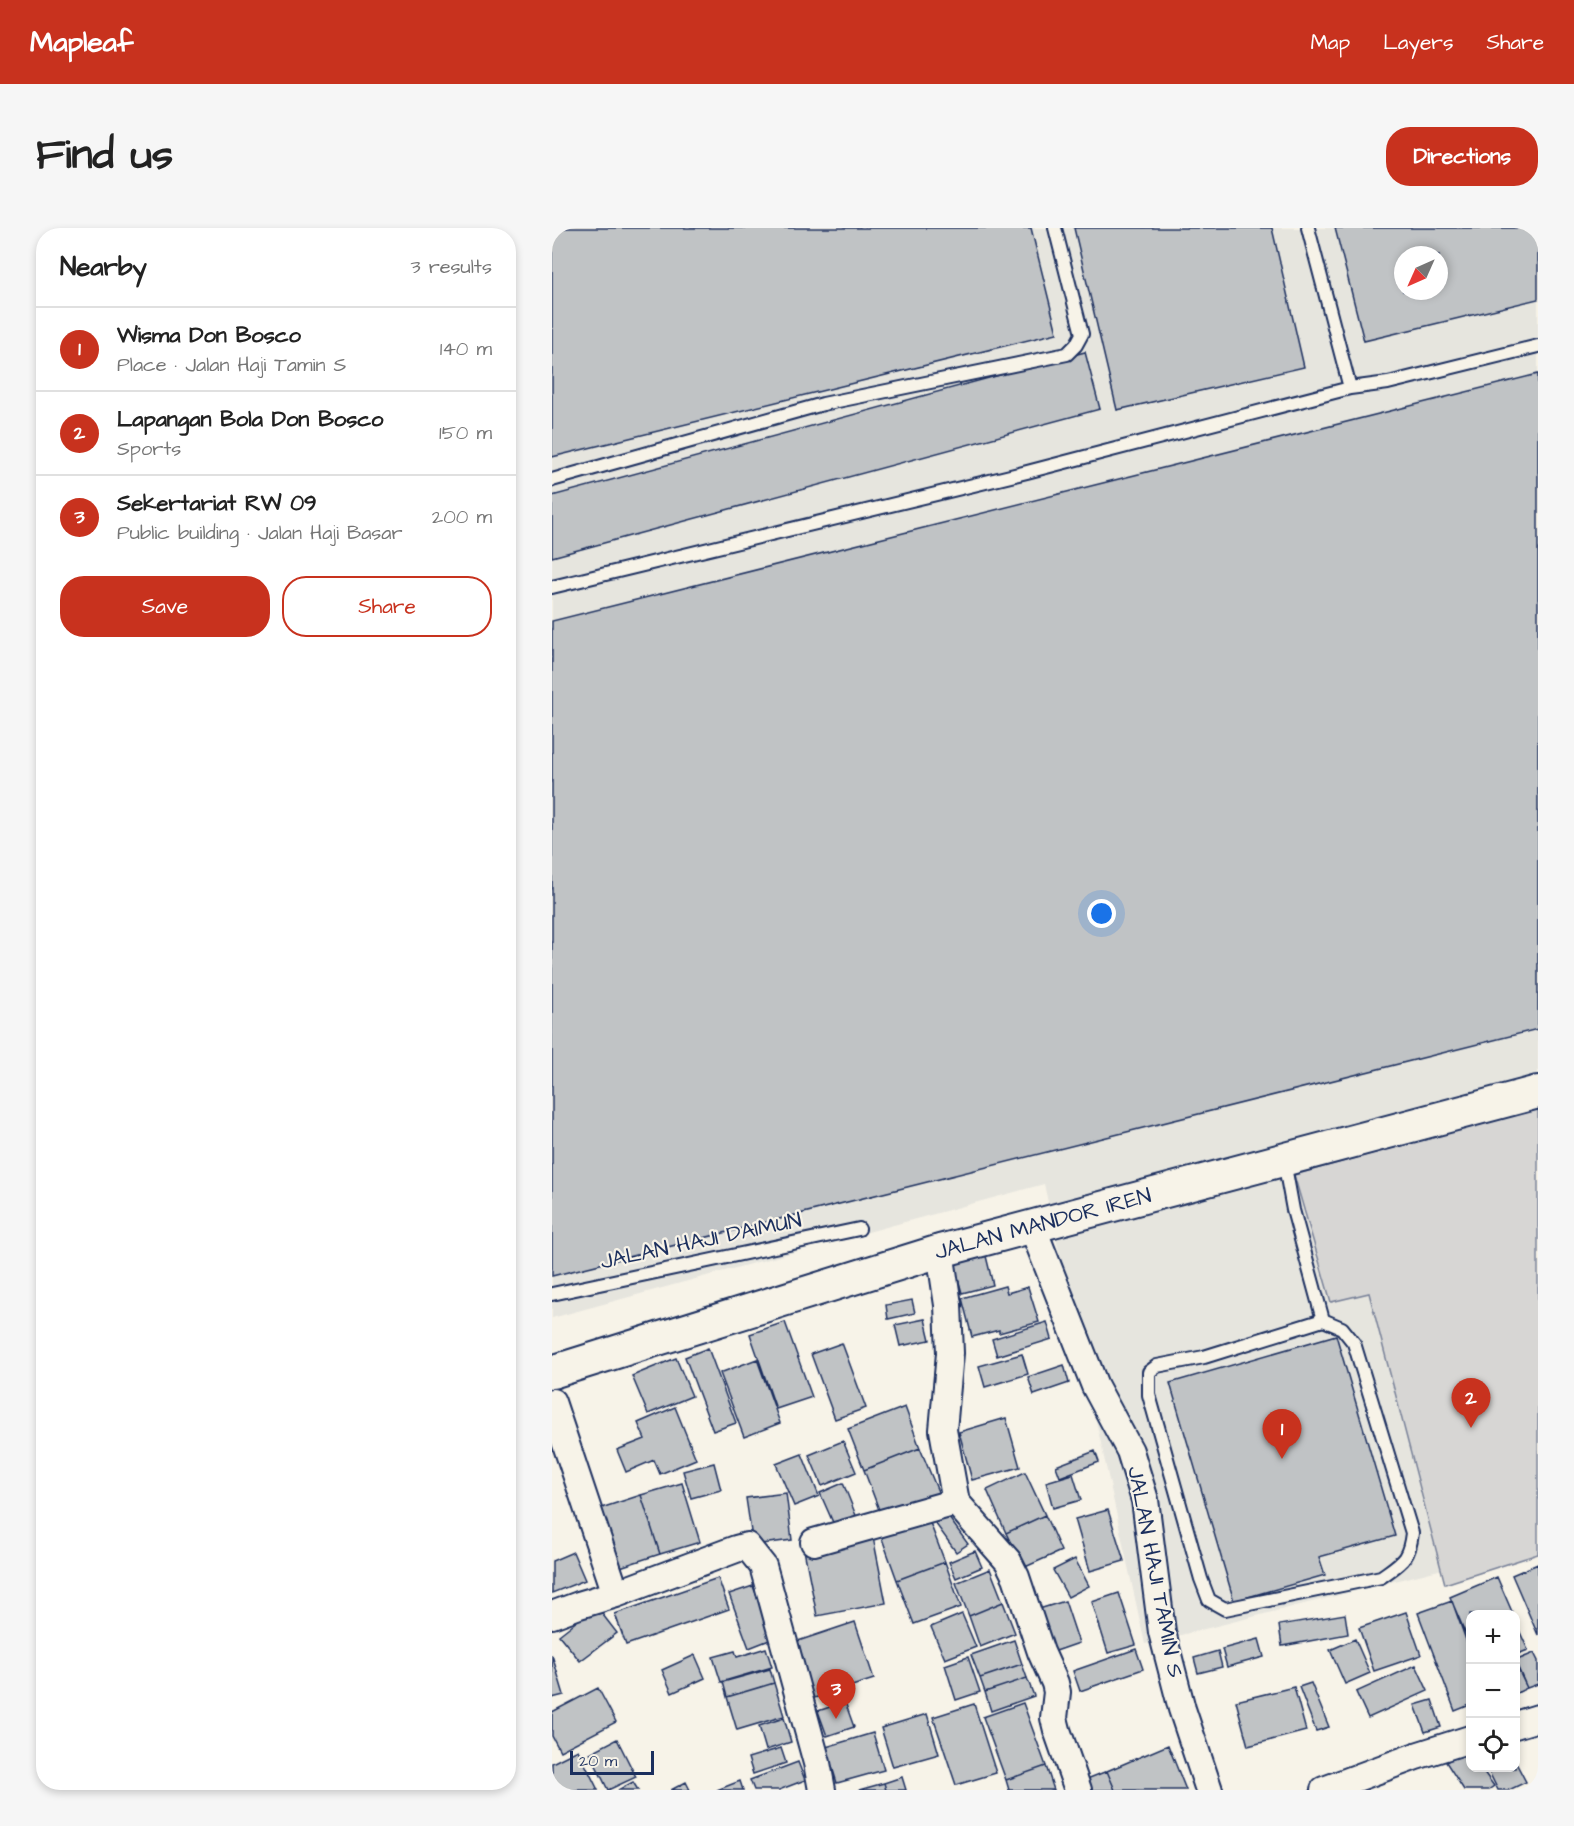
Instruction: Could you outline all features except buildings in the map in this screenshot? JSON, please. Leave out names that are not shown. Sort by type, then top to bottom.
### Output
[{"type":"street","name":"JALAN MANDOR IREN","points":[[552,1372],[940,1251],[1538,1092]]},
{"type":"street","name":"JALAN HAJI TAMIN S","points":[[1032,1226],[1095,1386],[1130,1451],[1144,1500],[1162,1632],[1182,1709],[1209,1790]]},
{"type":"street","points":[[940,1251],[948,1305],[950,1353],[944,1430],[956,1502],[975,1525],[998,1547],[1016,1577],[1041,1652],[1058,1692],[1054,1718],[1078,1790]]},
{"type":"street","points":[[552,1402],[616,1594]]},
{"type":"street","points":[[814,1542],[956,1502]]},
{"type":"street","points":[[552,1615],[747,1546],[763,1566],[817,1763],[822,1790]]},
{"type":"street","points":[[1520,1723],[1538,1718]]},
{"type":"street","points":[[1324,1790],[1466,1740]]},
{"type":"lane","points":[[552,480],[823,404],[1067,354],[1082,334],[1055,228]]},
{"type":"lane","points":[[1308,228],[1350,388]]},
{"type":"lane","points":[[552,587],[1027,472],[1350,388],[1388,383],[1538,346]]},
{"type":"lane","points":[[1284,1160],[1293,1210],[1323,1320]]},
{"type":"lane","name":"JALAN HAJI DAIMUN","points":[[552,1294],[858,1229]]},
{"type":"lane","points":[[1323,1320],[1342,1328],[1354,1343],[1412,1533],[1410,1550],[1402,1562],[1382,1578],[1225,1609],[1209,1600],[1201,1579],[1149,1395],[1149,1372],[1157,1366],[1204,1357],[1323,1320]]},
{"type":"shaded area","points":[[552,228],[1538,228],[1538,1545],[1145,1644],[1044,1184],[552,1318]]},
{"type":"shaded area","points":[[1538,1108],[1538,1554],[1445,1584],[1369,1293],[1331,1302],[1294,1175]]},
{"type":"place","name":"Lapangan Bola Don Bosco","points":[[1471,1428]]},
{"type":"place","name":"Wisma Don Bosco","points":[[1282,1459]]},
{"type":"place","name":"Sekertariat RW 09","points":[[836,1719]]}]
